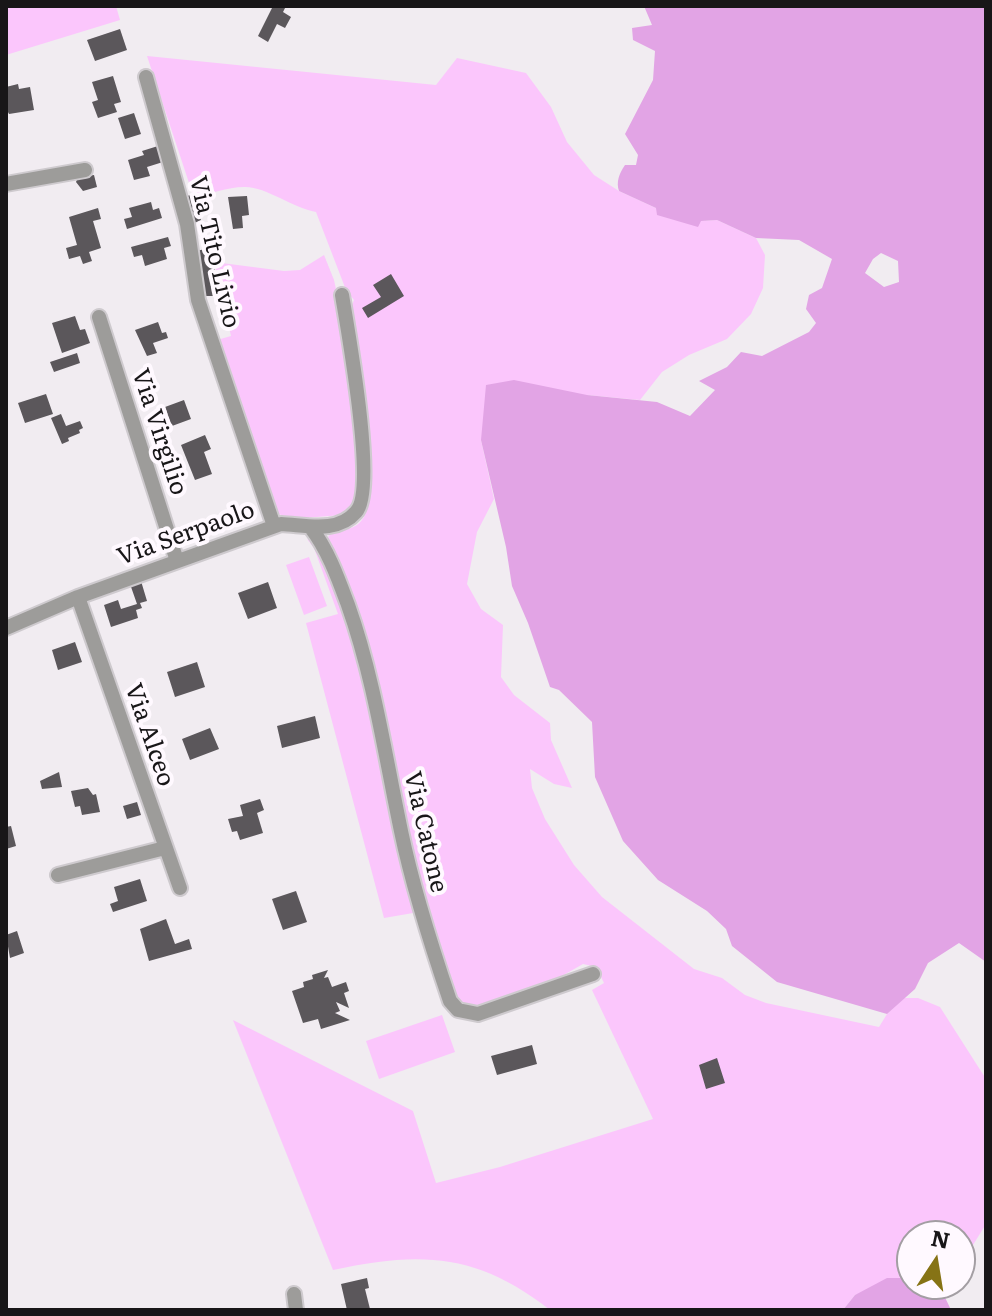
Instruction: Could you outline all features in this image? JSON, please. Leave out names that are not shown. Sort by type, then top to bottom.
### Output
[{"type":"street","name":"Via Tito Livio","points":[[146,77],[187,224],[198,300],[274,526]]},
{"type":"street","points":[[6,184],[85,170]]},
{"type":"street","name":"Via Serpaolo","points":[[6,628],[78,597],[274,526],[311,528],[336,525],[355,514],[362,504],[364,458],[342,295]]},
{"type":"street","name":"Via Virgilio","points":[[99,317],[177,561]]},
{"type":"street","name":"Via Catone","points":[[311,528],[327,554],[359,636],[423,923],[450,1001],[458,1010],[478,1014],[593,974]]},
{"type":"street","name":"Via Alceo","points":[[78,597],[180,888]]},
{"type":"street","points":[[58,875],[165,848]]},
{"type":"street","points":[[294,1294],[296,1310]]},
{"type":"shaded area","points":[[6,6],[116,6],[120,20],[6,55]]},
{"type":"shaded area","points":[[644,6],[986,6],[986,962],[959,943],[928,963],[915,989],[887,1014],[777,982],[732,946],[726,929],[707,911],[658,880],[623,841],[595,777],[592,722],[559,690],[550,687],[512,586],[481,440],[486,385],[514,380],[587,395],[657,402],[690,416],[715,390],[699,381],[727,367],[741,352],[762,356],[809,332],[816,323],[806,309],[809,295],[822,288],[832,259],[799,240],[756,238],[717,220],[701,221],[698,227],[657,215],[656,208],[619,191],[621,172],[625,165],[636,165],[638,155],[625,134],[653,80],[655,51],[633,40],[632,28],[652,25]],"holes":[[[881,253],[898,261],[899,282],[884,287],[865,273],[873,259]]]},
{"type":"shaded area","points":[[147,56],[436,85],[457,58],[526,73],[551,107],[567,142],[594,175],[619,191],[656,208],[701,221],[717,220],[756,238],[765,255],[763,288],[751,314],[727,339],[689,355],[662,372],[640,400],[587,395],[481,440],[494,499],[477,532],[467,584],[481,609],[503,625],[501,677],[514,695],[550,723],[551,740],[572,788],[554,784],[530,769],[532,788],[545,819],[574,865],[602,897],[694,969],[722,978],[745,995],[766,1003],[879,1027],[887,1014],[904,998],[918,998],[940,1007],[986,1079],[986,1224],[976,1240],[976,1220],[896,1220],[896,1283],[855,1295],[843,1310],[550,1310],[498,1277],[473,1267],[447,1262],[393,1260],[333,1270],[233,1020],[413,1111],[436,1183],[500,1167],[653,1119],[592,990],[604,983],[596,967],[583,964],[548,984],[485,1006],[467,1007],[453,993],[427,913],[328,537],[332,532],[358,524],[364,517],[369,500],[370,448],[350,310],[354,300],[346,290],[316,212],[270,193],[244,187],[194,198]]},
{"type":"shaded area","points":[[324,255],[339,303],[355,418],[360,490],[353,508],[343,515],[283,516],[277,513],[217,340],[231,336],[214,262],[284,271],[300,270]]},
{"type":"shaded area","points":[[307,539],[316,544],[356,640],[415,908],[413,913],[384,918],[306,623],[338,614],[314,548]]},
{"type":"shaded area","points":[[309,557],[327,606],[304,615],[286,565]]},
{"type":"shaded area","points":[[442,1015],[455,1052],[379,1079],[366,1041]]},
{"type":"shaded area","points":[[887,1278],[896,1278],[896,1300],[946,1300],[951,1310],[843,1310],[855,1295]]},
{"type":"building","points":[[273,6],[286,6],[283,12],[291,17],[285,28],[277,24],[268,42],[258,36]]},
{"type":"building","points":[[120,29],[127,50],[95,61],[87,40]]},
{"type":"building","points":[[113,76],[121,102],[114,104],[117,112],[98,118],[92,102],[98,100],[92,82]]},
{"type":"building","points":[[18,84],[19,89],[30,87],[34,110],[9,114],[6,87]]},
{"type":"building","points":[[134,113],[141,134],[125,139],[118,118]]},
{"type":"building","points":[[158,146],[163,162],[147,167],[150,176],[134,180],[128,160]]},
{"type":"building","points":[[94,175],[97,187],[83,191],[76,182],[78,177]]},
{"type":"building","points":[[193,195],[201,220],[192,224],[185,196]]},
{"type":"building","points":[[247,196],[249,215],[242,216],[243,228],[233,229],[228,197]]},
{"type":"building","points":[[151,202],[153,210],[159,208],[162,218],[127,229],[124,219],[132,217],[129,208]]},
{"type":"building","points":[[98,208],[101,219],[93,221],[101,248],[89,252],[92,261],[83,264],[80,256],[69,259],[66,248],[77,245],[69,217]]},
{"type":"building","points":[[168,237],[171,246],[164,248],[167,259],[145,266],[142,255],[134,257],[131,247]]},
{"type":"building","points":[[210,248],[218,283],[215,284],[217,296],[206,296],[196,251]]},
{"type":"building","points":[[391,274],[404,296],[368,318],[362,308],[381,297],[373,285]]},
{"type":"building","points":[[75,316],[80,330],[85,329],[90,343],[62,353],[52,323]]},
{"type":"building","points":[[158,322],[162,333],[166,332],[168,338],[153,343],[157,353],[147,356],[135,330]]},
{"type":"building","points":[[77,353],[80,363],[54,372],[50,362]]},
{"type":"building","points":[[46,394],[53,414],[25,423],[18,403]]},
{"type":"building","points":[[184,400],[191,419],[172,426],[165,407]]},
{"type":"building","points":[[61,414],[66,426],[80,421],[83,428],[62,444],[51,418]]},
{"type":"building","points":[[205,435],[211,449],[204,452],[212,474],[195,480],[181,445]]},
{"type":"building","points":[[141,581],[147,601],[140,603],[142,608],[136,610],[138,618],[111,627],[104,605],[118,600],[121,609],[137,604],[130,584]]},
{"type":"building","points":[[268,582],[277,608],[248,619],[238,593]]},
{"type":"building","points":[[75,642],[82,662],[58,670],[52,650]]},
{"type":"building","points":[[197,662],[205,687],[175,697],[167,672]]},
{"type":"building","points":[[315,716],[320,738],[282,748],[277,726]]},
{"type":"building","points":[[210,728],[219,749],[190,760],[182,739]]},
{"type":"building","points":[[59,772],[62,787],[42,789],[40,781]]},
{"type":"building","points":[[88,788],[93,795],[96,794],[100,812],[82,815],[80,806],[75,807],[71,791]]},
{"type":"building","points":[[260,799],[264,810],[257,813],[263,833],[240,840],[237,831],[232,832],[228,819],[243,816],[240,805]]},
{"type":"building","points":[[137,802],[141,815],[127,819],[123,806]]},
{"type":"building","points":[[11,826],[16,846],[6,849],[6,827]]},
{"type":"building","points":[[140,879],[147,901],[113,912],[110,904],[118,901],[114,887]]},
{"type":"building","points":[[296,891],[307,922],[283,930],[272,899]]},
{"type":"building","points":[[166,919],[175,944],[189,939],[192,949],[149,961],[140,929]]},
{"type":"building","points":[[17,931],[24,953],[10,958],[6,935]]},
{"type":"building","points":[[328,970],[324,978],[328,977],[332,987],[346,982],[349,991],[344,993],[349,1008],[336,1002],[340,1011],[335,1013],[350,1020],[321,1029],[318,1019],[303,1023],[292,991],[304,987],[303,982],[313,979],[312,975]]},
{"type":"building","points":[[532,1045],[537,1064],[497,1075],[491,1056]]},
{"type":"building","points":[[717,1058],[725,1083],[706,1089],[699,1065]]},
{"type":"building","points":[[367,1278],[369,1288],[365,1289],[370,1309],[347,1310],[341,1284]]}]
